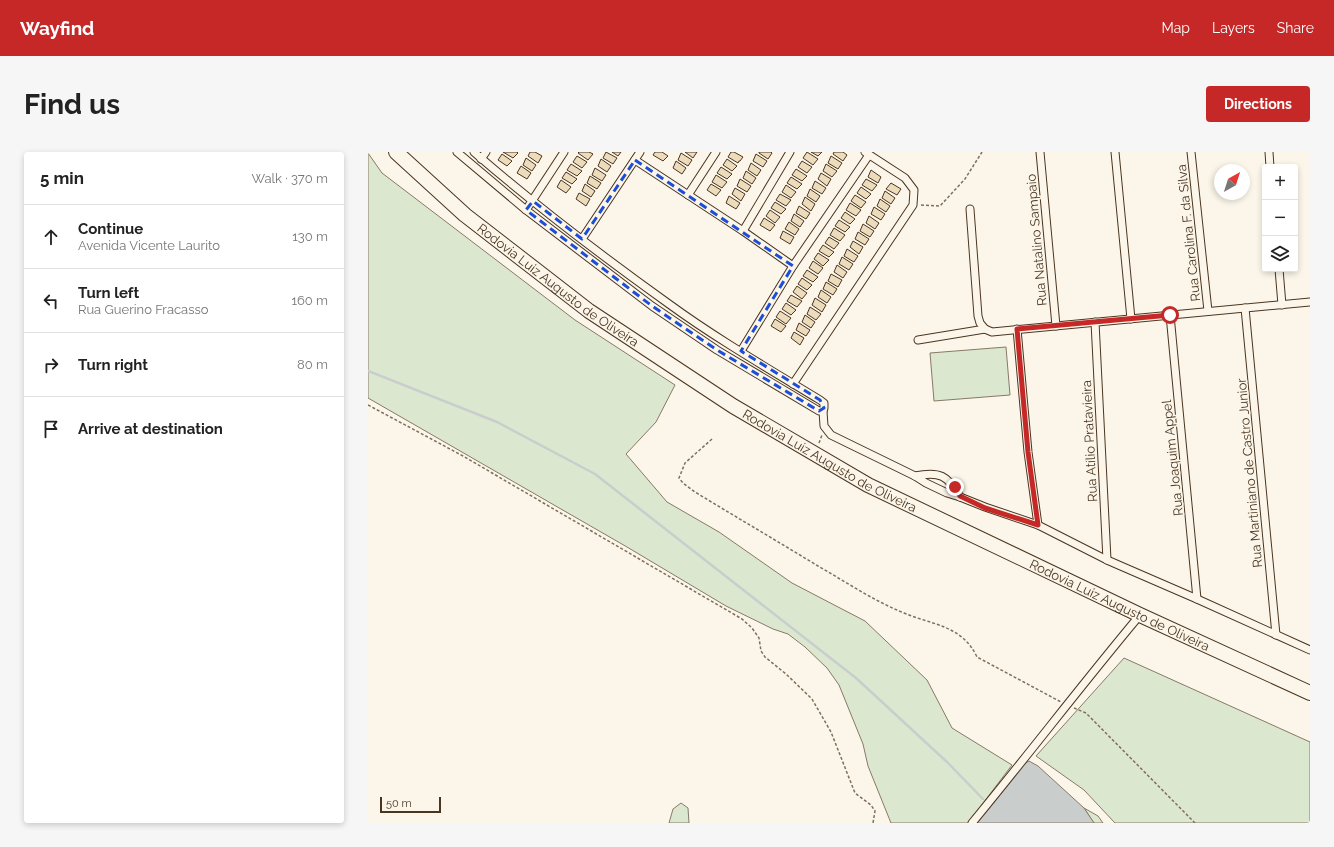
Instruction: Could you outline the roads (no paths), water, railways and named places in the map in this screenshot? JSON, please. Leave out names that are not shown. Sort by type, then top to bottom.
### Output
[{"type":"highway","name":"Rodovia Luiz Augusto de Oliveira","points":[[396,152],[465,215],[589,311],[733,406],[868,485],[1310,693]]},
{"type":"street","points":[[457,152],[526,210],[652,306],[717,350],[819,411],[822,411]]},
{"type":"street","points":[[474,152],[533,201],[670,305],[824,403],[824,408],[822,411],[824,426],[831,434],[926,483],[960,496],[985,508],[1038,525],[1107,560],[1197,598],[1310,650]]},
{"type":"street","points":[[481,159],[486,152]]},
{"type":"street","points":[[526,210],[564,152]]},
{"type":"street","points":[[582,239],[640,152]]},
{"type":"street","points":[[688,195],[716,152]]},
{"type":"street","points":[[743,231],[790,152]]},
{"type":"street","name":"Rua Natalino Sampaio","points":[[1040,152],[1056,326]]},
{"type":"street","points":[[1115,152],[1131,319]]},
{"type":"street","name":"Rua Carolina F. da Silva","points":[[1191,152],[1208,311]]},
{"type":"street","points":[[1269,152],[1270,164]]},
{"type":"street","points":[[741,351],[793,266],[867,154],[905,178],[914,190],[913,205],[793,384]]},
{"type":"street","points":[[635,160],[743,231],[793,266]]},
{"type":"street","points":[[970,209],[978,316],[980,323],[985,329],[992,332],[1310,302]]},
{"type":"street","points":[[1279,272],[1282,305]]},
{"type":"street","name":"Rua Martiniano de Castro Junior","points":[[1245,308],[1276,635]]},
{"type":"street","name":"Rua Joaquim Appel","points":[[1170,315],[1197,598]]},
{"type":"street","name":"Rua Atílio Pratavieira","points":[[1095,322],[1107,560]]},
{"type":"street","points":[[918,340],[985,329]]},
{"type":"street","points":[[1017,329],[1028,452],[1038,525]]},
{"type":"street","points":[[915,476],[926,473],[937,474],[955,487],[960,496]]},
{"type":"street","points":[[972,823],[1035,746],[1091,673],[1140,614]]},
{"type":"waterway","points":[[368,371],[497,422],[595,474],[856,678],[947,762],[983,799]]}]
